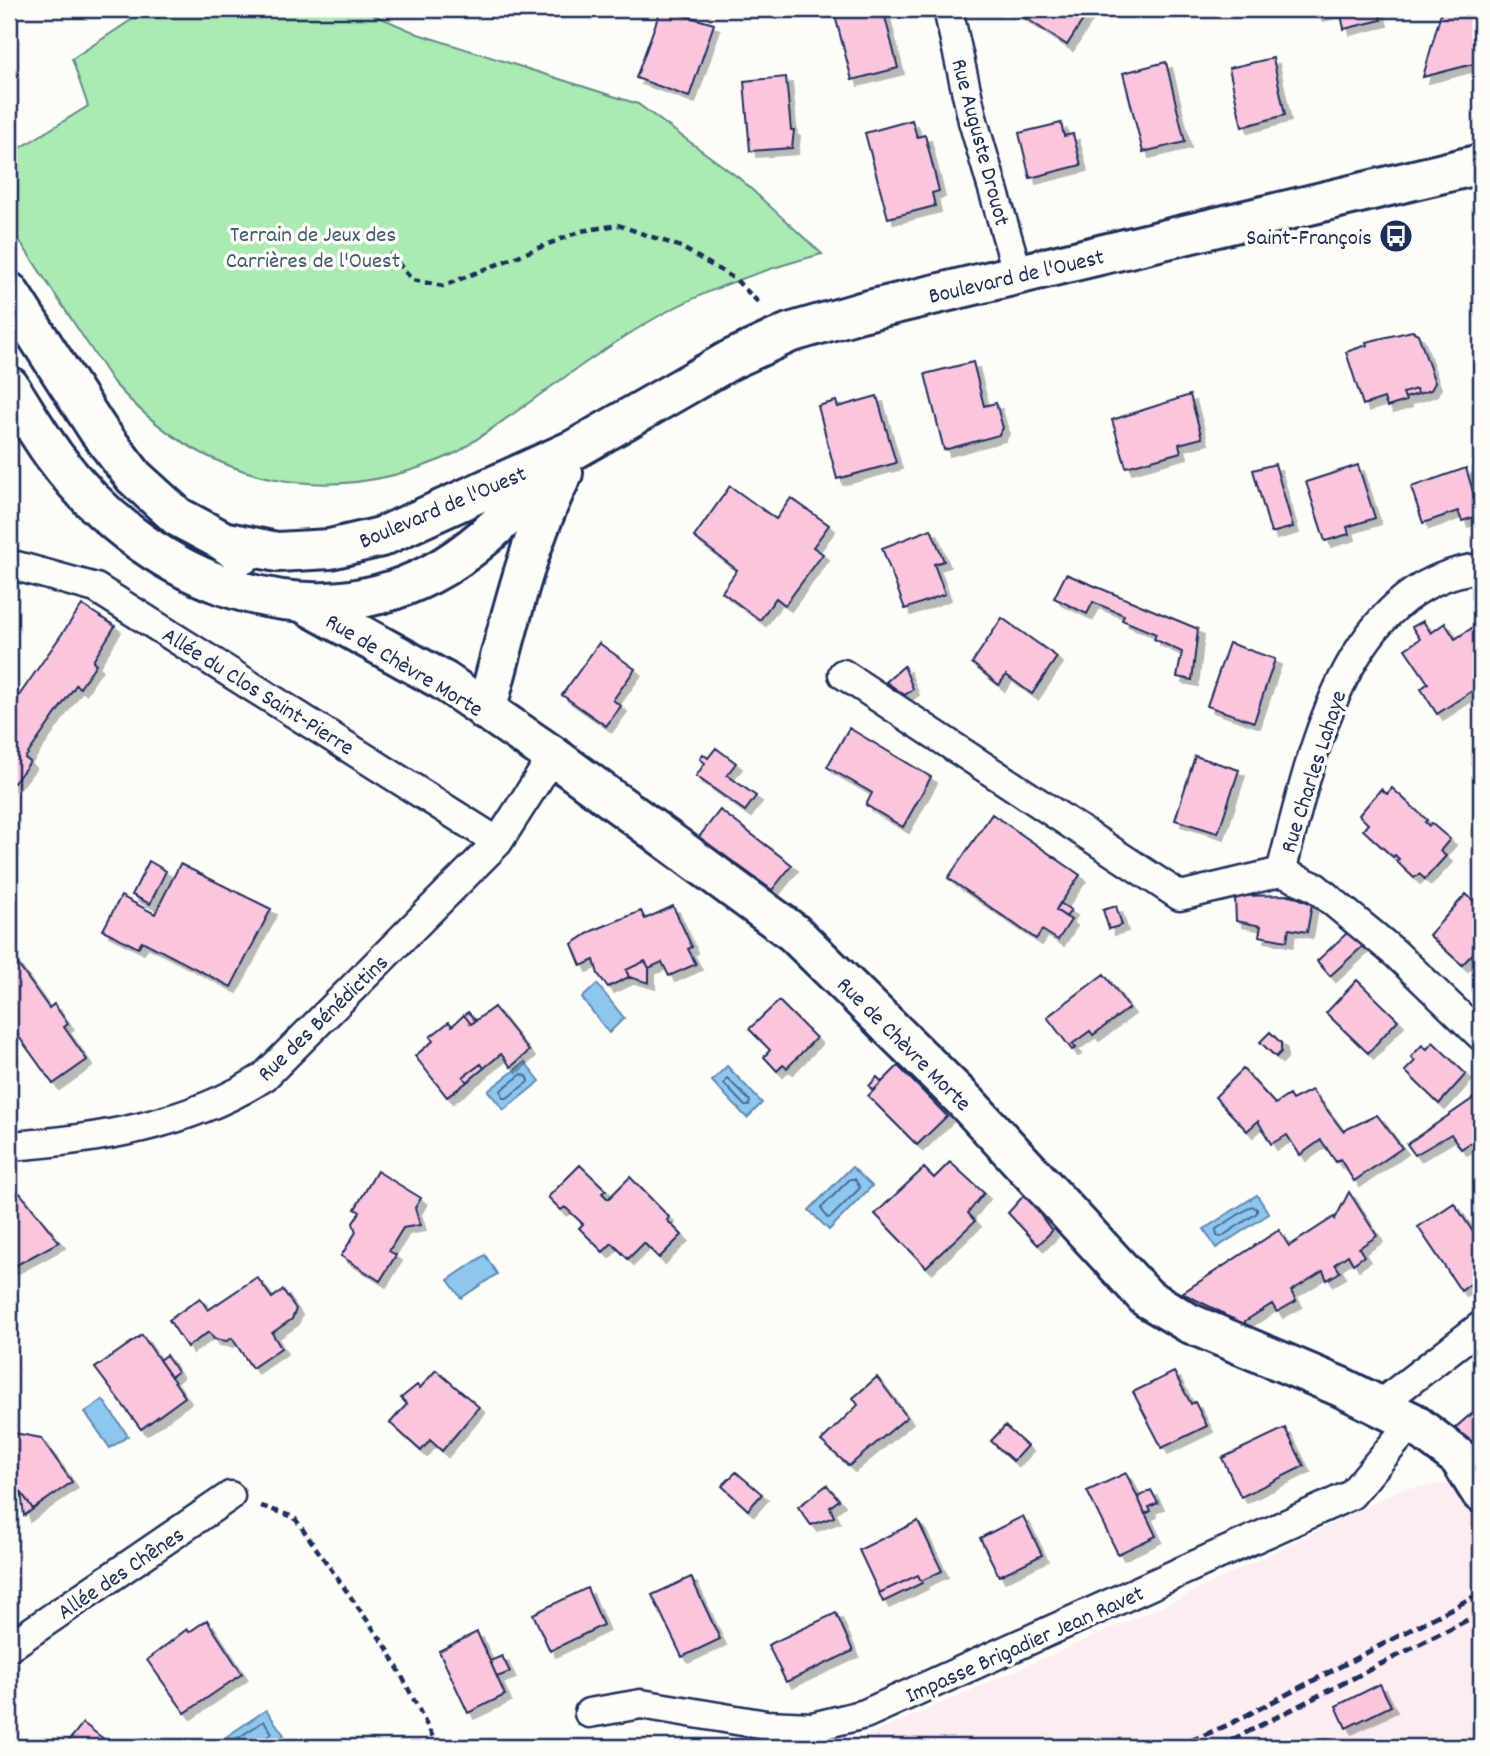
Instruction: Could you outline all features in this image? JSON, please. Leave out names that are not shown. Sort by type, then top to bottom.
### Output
[{"type":"main road","name":"Boulevard de l'Ouest","points":[[223,541],[277,552],[330,549],[381,537],[575,449],[687,382],[789,334],[861,312],[1481,164]]},
{"type":"main road","points":[[9,292],[98,430],[134,477],[178,517],[223,541],[307,605]]},
{"type":"main road","points":[[9,386],[55,458],[99,506],[143,543],[175,563],[246,594],[307,605]]},
{"type":"main road","name":"Boulevard de l'Ouest","points":[[307,605],[346,602],[385,593],[432,574],[483,539],[575,449]]},
{"type":"main road","points":[[486,711],[526,562],[544,511],[575,449]]},
{"type":"main road","name":"Rue de Chèvre Morte","points":[[307,605],[444,681],[553,756],[794,933],[967,1103],[1118,1271],[1147,1298],[1189,1323],[1379,1405],[1412,1422],[1460,1458],[1481,1493]]},
{"type":"street","name":"Rue Auguste Drouot","points":[[948,9],[973,121],[1018,274]]},
{"type":"street","name":"Allée du Clos Saint-Pierre","points":[[9,564],[96,588],[498,842]]},
{"type":"street","name":"Rue Charles Lahaye","points":[[1481,568],[1437,580],[1411,595],[1363,645],[1345,671],[1321,729],[1281,872],[1315,887],[1395,953],[1481,1036]]},
{"type":"street","points":[[843,674],[1180,896],[1281,872]]},
{"type":"street","name":"Rue des Bénédictins","points":[[9,1146],[47,1143],[185,1116],[239,1093],[264,1077],[498,842],[553,756]]},
{"type":"street","points":[[1379,1405],[1481,1326]]},
{"type":"street","name":"Impasse Brigadier Jean Ravet","points":[[590,1713],[640,1704],[766,1726],[812,1727],[866,1714],[1351,1494],[1412,1422]]},
{"type":"street","name":"Allée des Chênes","points":[[9,1647],[230,1496]]},
{"type":"path","points":[[390,253],[412,280],[443,286],[581,231],[618,225],[681,247],[735,279],[789,334]]},
{"type":"path","points":[[230,1496],[294,1517],[389,1651],[438,1747]]},
{"type":"shaded area","points":[[1454,1483],[1477,1515],[1481,1514],[1481,1747],[842,1747],[1179,1599],[1402,1489]]},
{"type":"green space","name":"Terrain de Jeux des Carrières de l'Ouest","points":[[148,9],[361,9],[418,34],[638,104],[739,178],[822,254],[738,280],[657,317],[606,349],[458,452],[411,470],[364,481],[318,483],[273,478],[230,466],[188,446],[149,418],[113,382],[9,225],[9,155],[88,106],[72,59]]},
{"type":"water","points":[[597,984],[624,1018],[609,1033],[582,998]]},
{"type":"water","points":[[525,1062],[540,1081],[504,1110],[488,1091]]},
{"type":"water","points":[[727,1066],[762,1103],[747,1118],[712,1081]]},
{"type":"water","points":[[852,1167],[872,1186],[829,1230],[809,1210]]},
{"type":"water","points":[[1257,1195],[1269,1214],[1216,1248],[1204,1229]]},
{"type":"water","points":[[485,1255],[497,1274],[461,1298],[448,1280]]},
{"type":"water","points":[[103,1400],[128,1436],[110,1448],[85,1412]]},
{"type":"water","points":[[266,1710],[284,1735],[265,1747],[211,1747]]},
{"type":"building","points":[[661,9],[714,24],[689,97],[636,78]]},
{"type":"building","points":[[846,9],[883,9],[898,68],[852,80],[834,12]]},
{"type":"building","points":[[1012,9],[1090,9],[1067,45]]},
{"type":"building","points":[[1314,9],[1378,9],[1381,20],[1344,29],[1340,10],[1316,15]]},
{"type":"building","points":[[1442,9],[1481,9],[1481,62],[1423,77]]},
{"type":"building","points":[[1273,58],[1285,115],[1242,127],[1229,68]]},
{"type":"building","points":[[1166,62],[1185,142],[1143,152],[1123,73]]},
{"type":"building","points":[[786,77],[791,130],[794,130],[792,148],[750,151],[744,81]]},
{"type":"building","points":[[912,120],[917,137],[925,135],[939,191],[932,193],[935,206],[888,218],[865,133]]},
{"type":"building","points":[[1061,123],[1064,136],[1073,134],[1081,165],[1030,178],[1019,133]]},
{"type":"building","points":[[1412,331],[1418,334],[1435,383],[1431,390],[1418,394],[1416,389],[1403,393],[1406,401],[1387,407],[1384,398],[1363,405],[1346,352],[1367,345],[1366,342]]},
{"type":"building","points":[[973,362],[984,406],[996,403],[1003,428],[999,435],[944,450],[925,374]]},
{"type":"building","points":[[1416,389],[1418,394],[1405,398],[1403,393]]},
{"type":"building","points":[[1190,395],[1202,438],[1179,444],[1181,452],[1126,467],[1112,420]]},
{"type":"building","points":[[877,396],[896,463],[837,479],[818,406],[836,401],[838,407]]},
{"type":"building","points":[[1275,464],[1293,527],[1271,533],[1253,470]]},
{"type":"building","points":[[1358,465],[1375,518],[1347,527],[1349,534],[1325,541],[1306,482]]},
{"type":"building","points":[[1466,468],[1480,515],[1462,521],[1458,511],[1423,523],[1411,487]]},
{"type":"building","points":[[730,486],[776,519],[791,498],[829,525],[813,547],[823,554],[785,605],[776,598],[760,620],[722,592],[737,570],[694,537]]},
{"type":"building","points":[[931,529],[944,561],[934,564],[945,594],[905,609],[882,548]]},
{"type":"building","points":[[1066,574],[1198,629],[1192,680],[1177,677],[1182,652],[1154,639],[1156,634],[1122,620],[1124,615],[1093,602],[1087,614],[1054,598]]},
{"type":"building","points":[[82,605],[115,626],[93,661],[96,664],[80,688],[76,685],[25,758],[30,762],[14,783],[11,781],[9,784],[9,710]]},
{"type":"building","points":[[1002,618],[1057,657],[1032,694],[1006,675],[999,685],[972,663]]},
{"type":"building","points":[[1423,621],[1431,633],[1445,623],[1455,639],[1481,622],[1481,685],[1437,714],[1421,689],[1428,683],[1405,649],[1420,639],[1412,627]]},
{"type":"building","points":[[599,643],[635,669],[613,700],[621,706],[606,726],[562,695]]},
{"type":"building","points":[[1229,643],[1275,659],[1254,722],[1207,706]]},
{"type":"building","points":[[904,666],[913,689],[905,695],[886,682]]},
{"type":"building","points":[[849,728],[931,777],[903,827],[866,805],[872,793],[827,767]]},
{"type":"building","points":[[716,748],[736,763],[727,775],[756,796],[745,811],[696,776],[705,763],[700,759],[703,754],[708,758]]},
{"type":"building","points":[[1195,756],[1239,770],[1218,833],[1175,820]]},
{"type":"building","points":[[1392,788],[1427,820],[1425,822],[1429,826],[1431,823],[1450,839],[1440,851],[1446,856],[1425,879],[1419,874],[1414,878],[1396,861],[1399,859],[1395,855],[1393,857],[1363,830],[1368,824],[1359,815],[1381,789],[1387,794]]},
{"type":"building","points":[[720,810],[792,865],[772,890],[699,837]]},
{"type":"building","points":[[992,814],[1080,875],[1056,910],[1071,920],[1058,940],[1042,930],[1036,939],[948,878]]},
{"type":"building","points":[[149,861],[166,871],[150,904],[132,895]]},
{"type":"building","points":[[180,864],[271,909],[231,987],[142,941],[138,948],[103,930],[121,896],[155,914]]},
{"type":"building","points":[[1466,894],[1481,908],[1481,945],[1462,965],[1429,935]]},
{"type":"building","points":[[1291,895],[1312,904],[1307,932],[1289,929],[1287,941],[1259,936],[1261,926],[1236,921],[1235,896]]},
{"type":"building","points":[[1060,903],[1071,910],[1066,917],[1056,910]]},
{"type":"building","points":[[673,906],[692,947],[688,949],[696,964],[669,976],[662,962],[649,968],[645,961],[626,970],[629,977],[608,987],[598,974],[594,960],[581,966],[572,944],[592,931],[641,911],[645,919]]},
{"type":"building","points":[[1116,906],[1122,925],[1109,929],[1103,910]]},
{"type":"building","points":[[1348,932],[1364,945],[1330,976],[1317,961]]},
{"type":"building","points":[[9,952],[49,1008],[54,1004],[68,1024],[64,1027],[87,1060],[53,1084],[9,1023]]},
{"type":"building","points":[[645,961],[649,968],[649,983],[629,977],[626,970]]},
{"type":"building","points":[[1104,974],[1129,1008],[1093,1035],[1090,1031],[1072,1044],[1076,1048],[1072,1050],[1047,1017]]},
{"type":"building","points":[[1357,980],[1398,1020],[1368,1053],[1326,1013]]},
{"type":"building","points":[[779,1001],[816,1038],[787,1068],[783,1065],[777,1071],[764,1057],[770,1050],[749,1029]]},
{"type":"building","points":[[494,1007],[529,1051],[511,1067],[501,1054],[484,1068],[481,1064],[463,1077],[467,1082],[447,1097],[415,1056],[433,1041],[430,1037],[449,1022],[452,1026],[464,1015],[471,1024]]},
{"type":"building","points":[[468,1012],[476,1021],[471,1024],[464,1015]]},
{"type":"building","points":[[1270,1032],[1281,1043],[1281,1052],[1276,1057],[1260,1042]]},
{"type":"building","points":[[1433,1042],[1466,1074],[1439,1104],[1405,1071],[1415,1061],[1411,1057],[1422,1045],[1427,1049]]},
{"type":"building","points":[[481,1064],[484,1068],[467,1082],[463,1077]]},
{"type":"building","points":[[898,1066],[947,1116],[917,1145],[868,1096]]},
{"type":"building","points":[[1243,1069],[1275,1104],[1289,1095],[1292,1100],[1312,1090],[1343,1131],[1377,1115],[1402,1148],[1354,1181],[1340,1159],[1336,1162],[1321,1140],[1300,1155],[1287,1135],[1271,1144],[1258,1121],[1247,1131],[1215,1097]]},
{"type":"building","points":[[877,1077],[882,1082],[873,1091],[869,1086]]},
{"type":"building","points":[[1481,1093],[1481,1136],[1461,1149],[1451,1134],[1415,1155],[1407,1144]]},
{"type":"building","points":[[950,1162],[984,1193],[968,1213],[975,1221],[926,1267],[875,1214],[924,1168],[934,1178]]},
{"type":"building","points":[[580,1165],[606,1190],[602,1193],[608,1199],[630,1177],[669,1217],[667,1220],[682,1235],[659,1258],[644,1243],[628,1259],[612,1243],[603,1252],[579,1228],[583,1224],[565,1207],[561,1210],[548,1197]]},
{"type":"building","points":[[377,1171],[421,1198],[415,1208],[420,1225],[403,1228],[389,1251],[396,1255],[380,1281],[341,1256],[356,1232],[353,1223],[360,1212],[355,1209]]},
{"type":"building","points":[[1349,1192],[1377,1236],[1359,1248],[1364,1256],[1353,1264],[1348,1255],[1335,1264],[1340,1272],[1327,1280],[1323,1271],[1291,1291],[1296,1301],[1277,1312],[1272,1304],[1245,1321],[1245,1329],[1233,1325],[1223,1313],[1182,1293],[1279,1230],[1289,1246],[1334,1217],[1335,1219]]},
{"type":"building","points":[[20,1193],[59,1242],[9,1269],[9,1201]]},
{"type":"building","points":[[1025,1194],[1052,1231],[1038,1245],[1008,1213]]},
{"type":"building","points":[[1454,1203],[1481,1244],[1481,1276],[1461,1291],[1418,1227]]},
{"type":"building","points":[[257,1277],[272,1298],[283,1290],[296,1309],[292,1319],[272,1333],[281,1348],[252,1368],[232,1338],[227,1341],[214,1339],[209,1332],[187,1347],[169,1320],[200,1298],[208,1310]]},
{"type":"building","points":[[142,1335],[185,1397],[141,1429],[95,1368]]},
{"type":"building","points":[[166,1355],[177,1372],[171,1377],[159,1360]]},
{"type":"building","points":[[436,1370],[479,1407],[442,1451],[430,1440],[421,1451],[390,1423],[407,1404],[401,1398],[417,1385],[420,1388]]},
{"type":"building","points":[[1174,1372],[1191,1404],[1195,1402],[1207,1426],[1162,1448],[1133,1392]]},
{"type":"building","points":[[877,1377],[907,1417],[849,1466],[821,1441],[858,1405],[853,1398]]},
{"type":"building","points":[[1481,1405],[1481,1435],[1468,1445],[1455,1428]]},
{"type":"building","points":[[1005,1426],[1027,1446],[1013,1461],[991,1441]]},
{"type":"building","points":[[1285,1428],[1304,1466],[1241,1497],[1222,1458]]},
{"type":"building","points":[[9,1432],[41,1438],[72,1482],[33,1509],[13,1481],[9,1481]]},
{"type":"building","points":[[736,1472],[762,1494],[748,1510],[722,1486]]},
{"type":"building","points":[[1126,1473],[1156,1536],[1118,1554],[1087,1491]]},
{"type":"building","points":[[827,1485],[839,1500],[830,1507],[834,1517],[811,1525],[798,1507]]},
{"type":"building","points":[[1151,1490],[1158,1503],[1149,1507],[1151,1511],[1145,1514],[1138,1497]]},
{"type":"building","points":[[21,1492],[33,1509],[24,1516]]},
{"type":"building","points":[[1023,1516],[1042,1555],[999,1576],[980,1538]]},
{"type":"building","points":[[918,1521],[942,1571],[921,1581],[918,1575],[879,1593],[859,1550]]},
{"type":"building","points":[[918,1575],[922,1583],[883,1602],[879,1593]]},
{"type":"building","points":[[691,1577],[720,1639],[682,1657],[652,1595]]},
{"type":"building","points":[[587,1588],[603,1625],[550,1651],[533,1614]]},
{"type":"building","points":[[836,1613],[853,1651],[786,1682],[768,1645]]},
{"type":"building","points":[[207,1620],[242,1674],[185,1713],[147,1660],[187,1629],[189,1632]]},
{"type":"building","points":[[477,1632],[505,1695],[468,1713],[439,1651]]},
{"type":"building","points":[[502,1656],[510,1672],[497,1677],[490,1661]]},
{"type":"building","points":[[1380,1684],[1391,1706],[1346,1728],[1336,1706]]},
{"type":"building","points":[[83,1723],[114,1747],[64,1747]]},
{"type":"railway","points":[[1176,1747],[1228,1725],[1481,1593]]},
{"type":"railway","points":[[1218,1747],[1481,1613]]},
{"type":"place","name":"Saint-François","points":[[1396,236]]}]
